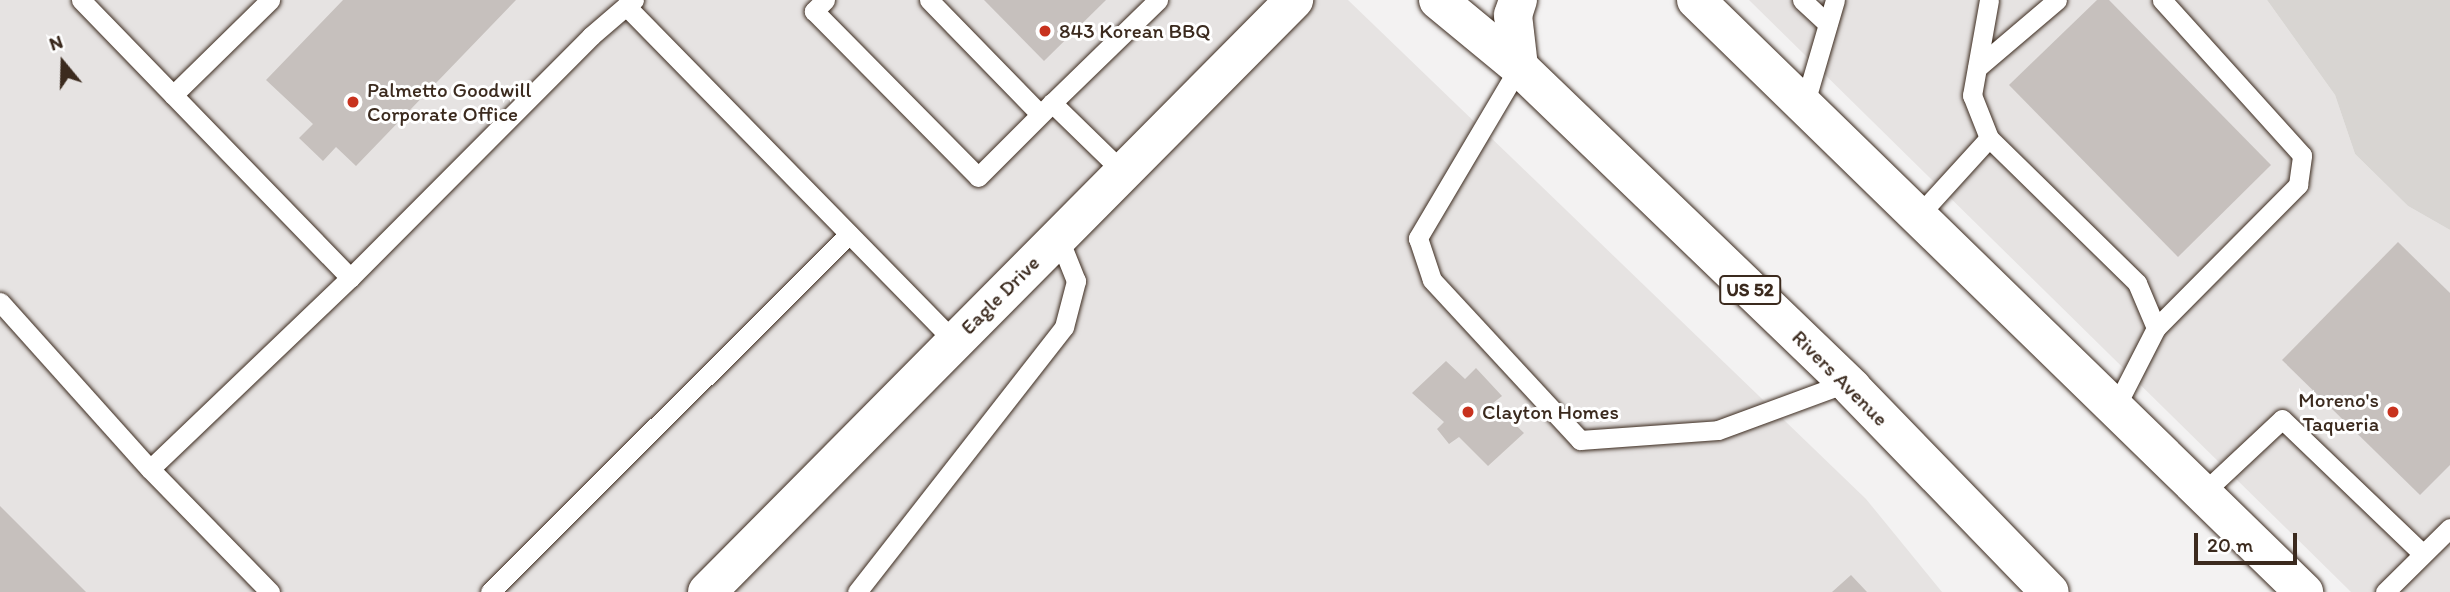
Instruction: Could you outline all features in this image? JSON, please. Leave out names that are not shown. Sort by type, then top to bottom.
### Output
[{"type":"main road","name":"Eagle Drive","points":[[708,592],[1294,0]]},
{"type":"main road","name":"Rivers Avenue","points":[[1438,0],[1519,67],[1846,383],[2050,592]]},
{"type":"main road","points":[[1518,0],[1513,15],[1519,67]]},
{"type":"main road","points":[[1696,0],[2304,592]]},
{"type":"lane","points":[[80,0],[350,278]]},
{"type":"lane","points":[[173,95],[269,0]]},
{"type":"lane","points":[[825,0],[814,11],[978,177],[1158,0]]},
{"type":"lane","points":[[929,0],[1046,109],[1122,171]]},
{"type":"lane","points":[[1802,0],[1828,24]]},
{"type":"lane","points":[[1804,106],[1835,0]]},
{"type":"lane","points":[[1989,0],[1972,95],[1989,138],[2137,283],[2156,328]]},
{"type":"lane","points":[[1977,68],[2057,0]]},
{"type":"lane","points":[[2115,408],[2156,328],[2298,185],[2302,155],[2162,0]]},
{"type":"lane","points":[[150,469],[350,278],[591,36],[630,3],[954,341]]},
{"type":"lane","points":[[1519,67],[1418,239],[1432,280],[1580,440],[1718,430],[1846,383]]},
{"type":"lane","points":[[1917,216],[1989,138]]},
{"type":"lane","points":[[490,592],[849,234]]},
{"type":"lane","points":[[857,592],[1064,327],[1076,281],[1058,236]]},
{"type":"lane","points":[[0,302],[150,469],[270,592]]},
{"type":"lane","points":[[2203,493],[2282,419],[2423,554]]},
{"type":"lane","points":[[2385,592],[2450,527]]},
{"type":"shaded area","points":[[0,0],[1348,0],[1866,499],[1942,592],[0,592]]},
{"type":"shaded area","points":[[1749,0],[2267,0],[2335,95],[2355,154],[2408,206],[2450,230],[2450,592],[2351,592]]},
{"type":"shaded area","points":[[2267,0],[2450,0],[2450,230],[2408,206],[2355,154],[2335,95]]},
{"type":"building","name":"Palmetto Goodwill Corporate Office","points":[[343,0],[516,0],[356,166],[336,147],[323,161],[299,138],[313,124],[266,80]]},
{"type":"building","name":"843 Korean BBQ","points":[[984,0],[1106,0],[1044,61]]},
{"type":"building","points":[[2097,0],[2109,0],[2271,165],[2178,257],[2009,85]]},
{"type":"building","name":"Moreno's Taqueria","points":[[2398,242],[2450,293],[2450,465],[2420,495],[2282,360]]},
{"type":"building","name":"Clayton Homes","points":[[1446,361],[1465,379],[1476,368],[1502,396],[1493,403],[1524,433],[1488,466],[1459,437],[1449,444],[1437,429],[1444,422],[1412,393]]},
{"type":"building","points":[[0,506],[86,592],[0,592]]},
{"type":"building","points":[[1851,575],[1867,592],[1832,592]]},
{"type":"place","name":"843 Korean BBQ","points":[[1045,31]]},
{"type":"place","name":"Palmetto Goodwill Corporate Office","points":[[353,102]]},
{"type":"place","name":"Clayton Homes","points":[[1468,412]]},
{"type":"place","name":"Moreno's Taqueria","points":[[2393,412]]}]
